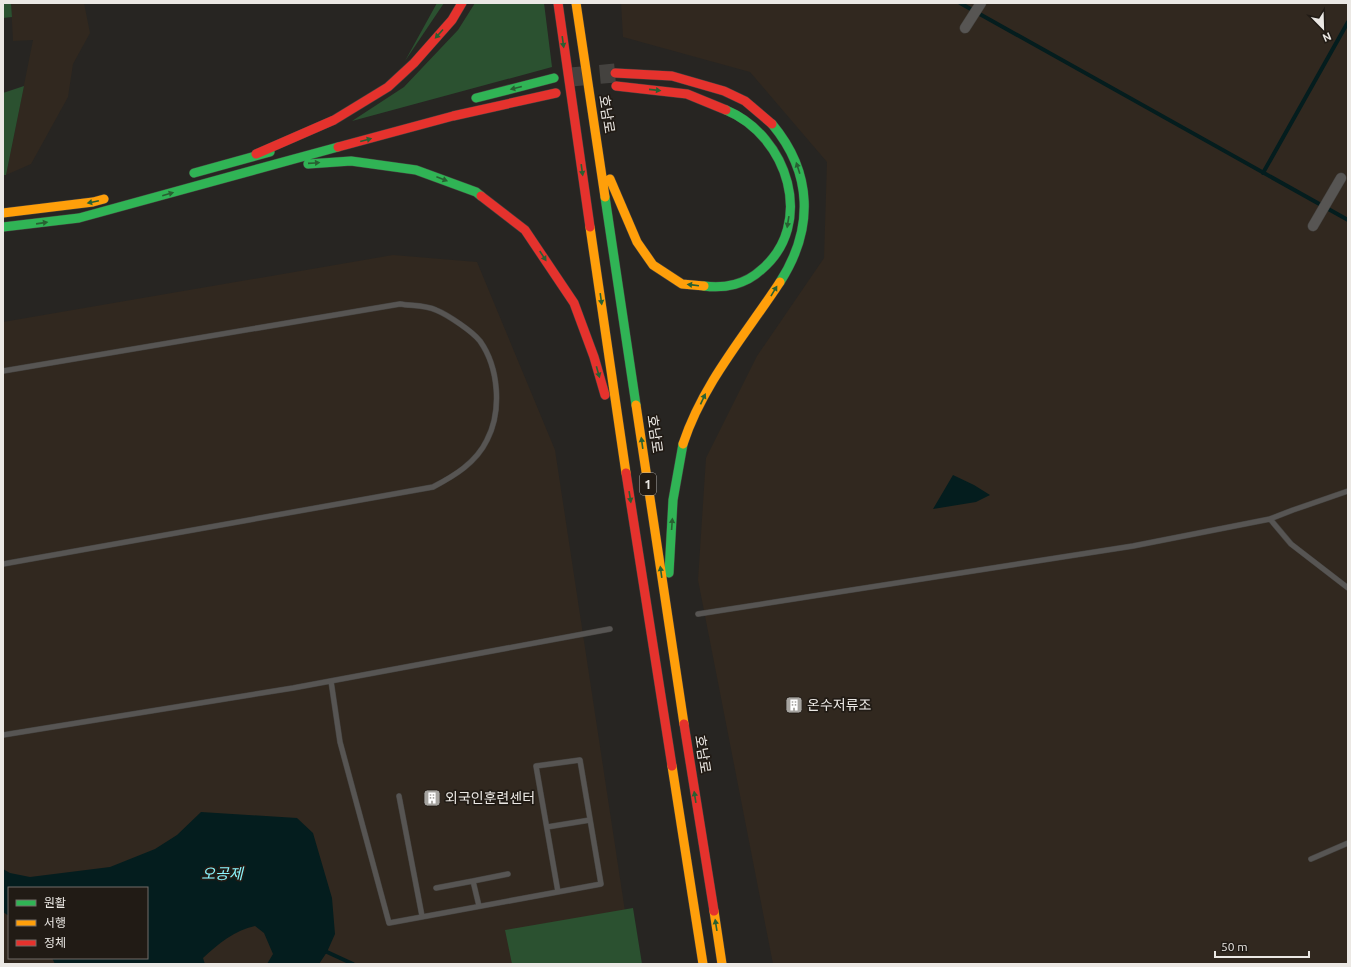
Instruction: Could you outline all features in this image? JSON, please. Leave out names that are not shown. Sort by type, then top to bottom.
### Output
[{"type":"highway","points":[[238,160],[287,142],[334,120],[370,99],[404,73],[456,15],[462,3]]},
{"type":"highway","name":"1","points":[[558,3],[626,473],[703,964]]},
{"type":"highway","name":"호남로","points":[[576,3],[674,660],[722,964]]},
{"type":"highway","points":[[615,74],[672,76],[732,94],[753,107],[770,123],[786,143],[798,167],[804,197],[803,223],[795,255],[772,296],[711,380],[688,429],[677,467],[669,581],[674,660]]},
{"type":"highway","points":[[469,100],[554,78]]},
{"type":"highway","points":[[595,126],[612,187],[637,242],[653,266],[682,284],[719,288],[751,279],[771,262],[786,238],[791,205],[786,174],[775,150],[754,126],[729,110],[687,94],[616,86]]},
{"type":"highway","points":[[3,227],[80,218],[453,116],[556,93]]},
{"type":"highway","points":[[185,176],[238,160],[309,142]]},
{"type":"highway","points":[[248,172],[291,165],[351,161],[416,170],[476,192],[525,230],[574,304],[594,357],[626,473]]},
{"type":"highway","points":[[3,213],[14,213],[93,202],[116,196]]},
{"type":"street","points":[[965,28],[981,3]]},
{"type":"street","points":[[1313,226],[1341,178]]},
{"type":"lane","points":[[3,371],[400,304],[435,309],[453,320],[480,341],[491,366],[498,389],[495,413],[487,441],[470,464],[433,488],[3,564]]},
{"type":"lane","points":[[698,614],[1133,546],[1270,519],[1348,491]]},
{"type":"lane","points":[[1270,519],[1291,544],[1348,588]]},
{"type":"lane","points":[[3,735],[331,681],[610,629]]},
{"type":"lane","points":[[331,681],[340,742],[389,923],[422,916],[558,892],[601,884],[580,760],[536,766],[558,892]]},
{"type":"lane","points":[[400,796],[422,916]]},
{"type":"lane","points":[[547,828],[590,820]]},
{"type":"lane","points":[[1312,859],[1348,844]]},
{"type":"lane","points":[[436,888],[508,874]]},
{"type":"lane","points":[[473,881],[479,906]]},
{"type":"shaded area","points":[[11,3],[84,3],[90,33],[73,64],[68,97],[31,164],[6,175],[33,40],[13,41]]},
{"type":"shaded area","points":[[621,3],[1348,3],[1348,964],[773,964],[698,580],[706,458],[757,356],[824,258],[827,162],[750,72],[623,37]]},
{"type":"shaded area","points":[[393,255],[477,262],[555,450],[633,964],[3,964],[3,322]]},
{"type":"green space","points":[[3,3],[11,3],[12,17],[3,18]]},
{"type":"green space","points":[[437,3],[444,3],[405,61]]},
{"type":"green space","points":[[475,3],[544,3],[552,67],[352,121],[404,87],[458,30]]},
{"type":"green space","points":[[24,86],[6,175],[3,175],[3,93]]},
{"type":"green space","points":[[633,908],[642,964],[512,964],[505,930]]},
{"type":"water","points":[[953,475],[990,495],[976,502],[933,509]]},
{"type":"water","name":"오공제","points":[[201,812],[297,818],[313,833],[332,898],[335,934],[327,952],[319,964],[267,964],[273,954],[264,933],[255,926],[234,934],[221,943],[203,958],[205,964],[55,964],[52,959],[148,959],[148,887],[8,887],[8,915],[3,912],[3,869],[10,873],[30,877],[110,867],[155,849],[177,835]]},
{"type":"waterway","points":[[960,3],[1348,220]]},
{"type":"waterway","points":[[1263,173],[1348,22]]},
{"type":"waterway","points":[[327,952],[353,964]]},
{"type":"tunnel","points":[[571,77],[615,73]]},
{"type":"traffic: fast","points":[[476,98],[554,78]]},
{"type":"traffic: fast","points":[[704,286],[720,287],[735,284],[749,279],[761,270],[778,251],[787,229],[790,206],[787,182],[779,160],[765,140],[748,122],[726,110]]},
{"type":"traffic: fast","points":[[772,124],[786,143],[795,162],[802,182],[804,202],[803,222],[799,242],[791,262],[780,282]]},
{"type":"traffic: fast","points":[[3,227],[79,218],[338,147]]},
{"type":"traffic: fast","points":[[194,173],[270,152]]},
{"type":"traffic: fast","points":[[308,164],[351,161],[416,170],[476,192],[481,196]]},
{"type":"traffic: fast","points":[[605,197],[636,405]]},
{"type":"traffic: fast","points":[[669,573],[673,500],[683,444]]},
{"type":"traffic: slow","points":[[576,3],[605,197]]},
{"type":"traffic: slow","points":[[610,179],[637,242],[653,265],[682,284],[704,286]]},
{"type":"traffic: slow","points":[[3,213],[93,202],[104,199]]},
{"type":"traffic: slow","points":[[590,227],[626,473]]},
{"type":"traffic: slow","points":[[683,444],[702,400],[726,360],[780,282]]},
{"type":"traffic: slow","points":[[636,405],[684,724]]},
{"type":"traffic: slow","points":[[672,766],[703,964]]},
{"type":"traffic: slow","points":[[714,911],[722,964]]},
{"type":"traffic: jam","points":[[256,154],[334,120],[388,87],[414,63],[452,20],[462,3]]},
{"type":"traffic: jam","points":[[558,3],[590,227]]},
{"type":"traffic: jam","points":[[615,73],[672,76],[724,91],[745,101],[772,124]]},
{"type":"traffic: jam","points":[[616,86],[687,94],[726,110]]},
{"type":"traffic: jam","points":[[338,147],[453,116],[556,93]]},
{"type":"traffic: jam","points":[[481,196],[525,230],[574,303],[594,357],[605,395]]},
{"type":"traffic: jam","points":[[626,473],[672,766]]},
{"type":"traffic: jam","points":[[684,724],[714,911]]},
{"type":"place","name":"온수저류조","points":[[794,705]]},
{"type":"place","name":"외국인훈련센터","points":[[432,798]]}]
